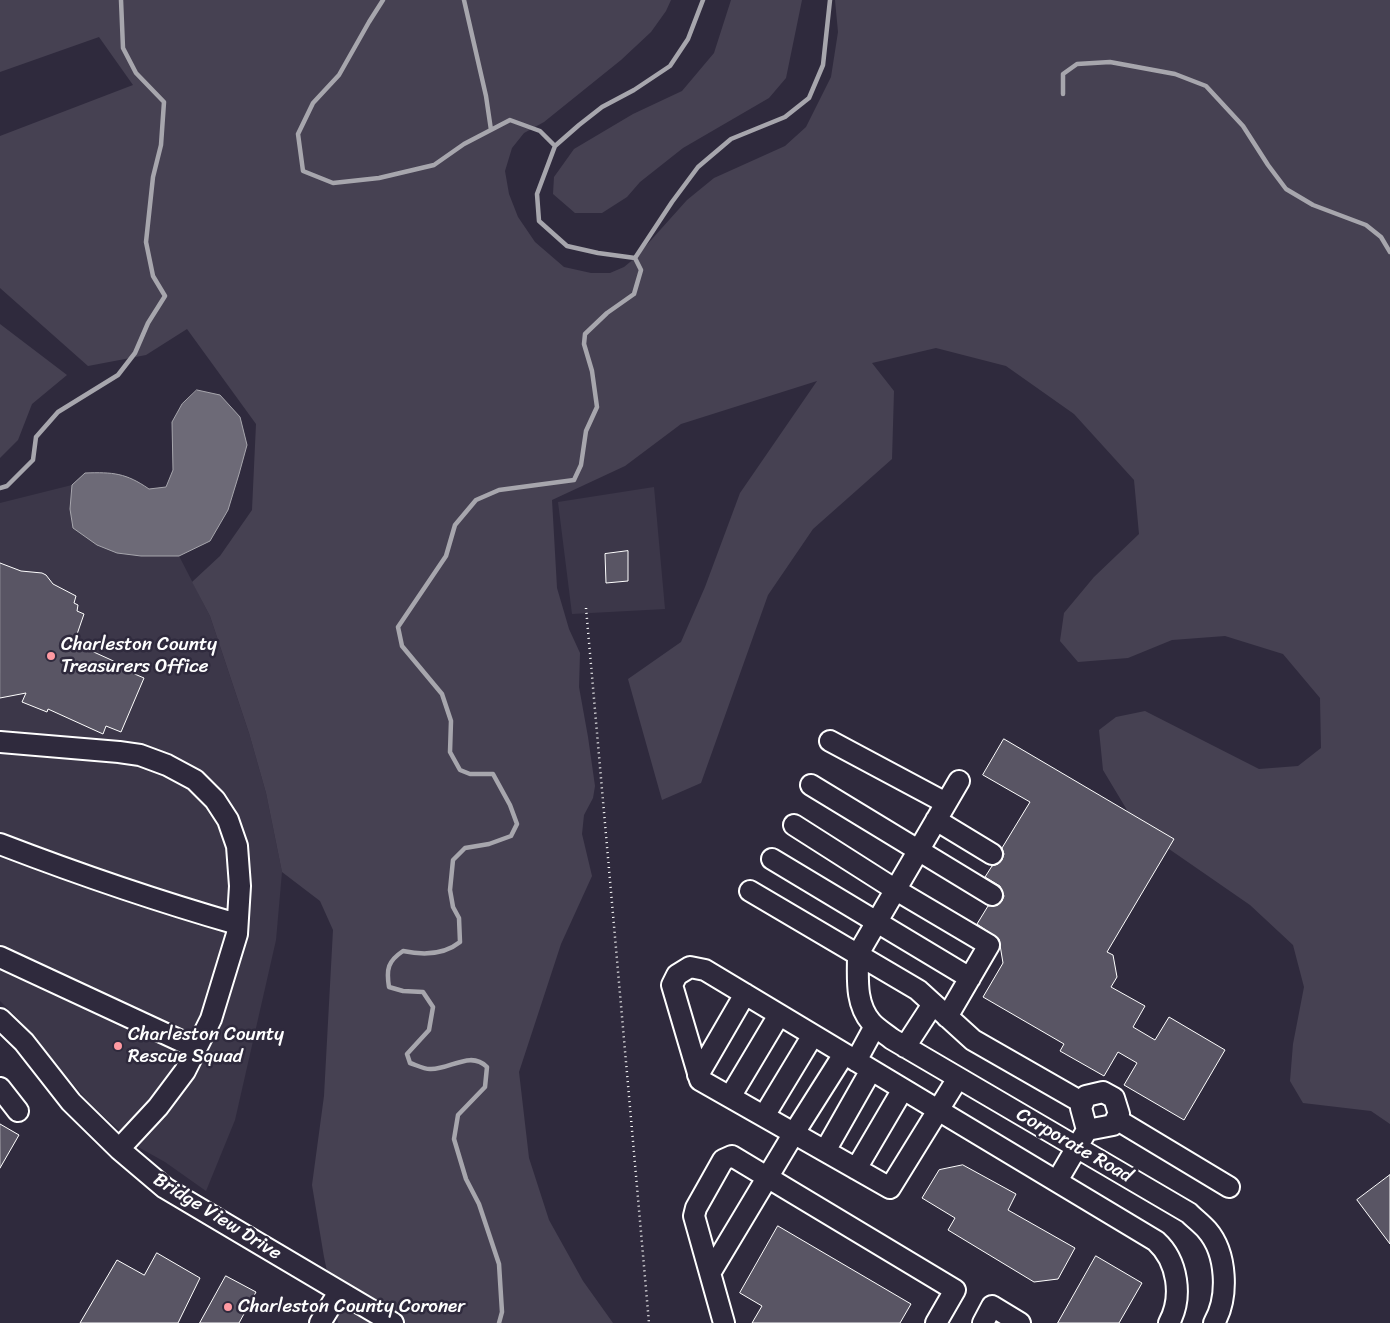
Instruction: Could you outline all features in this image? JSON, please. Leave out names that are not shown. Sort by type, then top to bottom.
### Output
[{"type":"street","points":[[830,741],[941,812],[992,854]]},
{"type":"street","points":[[1,746],[140,755],[167,765],[195,780],[215,800],[228,820],[237,846],[240,886],[237,934],[211,1020],[185,1071],[158,1107],[119,1149]]},
{"type":"street","points":[[858,954],[959,781]]},
{"type":"street","points":[[811,785],[992,894]]},
{"type":"street","points":[[794,826],[896,890],[990,945],[970,978],[905,1047]]},
{"type":"street","points":[[0,844],[64,869],[158,901],[237,924]]},
{"type":"street","points":[[772,859],[970,978]]},
{"type":"street","points":[[750,892],[918,990],[973,1040],[1083,1103]]},
{"type":"street","name":"Corporate Road","points":[[858,954],[858,987],[861,1006],[875,1026],[905,1047],[1189,1213],[1208,1231],[1218,1249],[1223,1271],[1225,1292],[1217,1322]]},
{"type":"street","points":[[0,957],[196,1048]]},
{"type":"street","points":[[958,1078],[938,1110],[890,1188],[700,1080],[672,985],[677,975],[690,967],[705,970],[857,1062],[904,1089],[938,1110],[1156,1241],[1164,1248],[1172,1264],[1177,1300],[1169,1323]]},
{"type":"street","points":[[698,1075],[745,994]]},
{"type":"street","points":[[730,1097],[779,1015]]},
{"type":"street","points":[[825,1151],[857,1062],[875,1026]]},
{"type":"street","name":"Bridge View Drive","points":[[4,1030],[24,1042],[71,1102],[119,1149],[165,1188],[393,1323]]},
{"type":"street","points":[[764,1116],[813,1035]]},
{"type":"street","points":[[710,1273],[794,1133],[857,1062]]},
{"type":"street","points":[[0,1088],[18,1111]]},
{"type":"street","points":[[856,1169],[904,1089]]},
{"type":"street","points":[[1057,1181],[1087,1130],[1113,1125],[1119,1114],[1114,1098],[1103,1092],[1086,1096],[1080,1108],[1087,1130]]},
{"type":"street","points":[[1116,1119],[1229,1187]]},
{"type":"street","points":[[724,1323],[694,1216],[696,1208],[723,1160],[732,1156],[955,1290],[936,1323]]},
{"type":"street","points":[[320,1323],[339,1292]]},
{"type":"street","points":[[983,1323],[992,1306],[1020,1323]]},
{"type":"path","points":[[586,608],[649,1323]]},
{"type":"shaded area","points":[[0,0],[671,0],[666,11],[651,32],[621,60],[544,122],[524,133],[512,148],[505,171],[509,194],[518,217],[535,242],[564,267],[591,273],[610,273],[624,267],[635,258],[687,200],[714,178],[785,146],[806,127],[831,77],[838,32],[835,0],[1390,0],[1390,1124],[1371,1111],[1303,1103],[1290,1081],[1293,1044],[1304,987],[1293,945],[1250,905],[1143,831],[1127,810],[1103,770],[1099,730],[1116,717],[1145,711],[1259,769],[1298,766],[1321,748],[1320,698],[1283,654],[1225,636],[1172,640],[1128,658],[1078,662],[1060,641],[1064,613],[1094,577],[1139,534],[1134,480],[1074,414],[1006,366],[936,348],[872,363],[894,391],[892,459],[813,529],[768,595],[701,783],[662,800],[628,679],[681,642],[705,587],[740,493],[817,381],[681,424],[625,466],[552,500],[557,588],[569,629],[580,653],[579,687],[595,786],[593,798],[584,815],[582,834],[592,876],[561,944],[519,1072],[529,1158],[549,1220],[583,1281],[613,1323],[338,1323],[324,1257],[312,1185],[324,1096],[333,930],[320,901],[282,872],[266,793],[249,733],[210,616],[192,582],[220,556],[252,510],[256,424],[187,329],[146,355],[88,366],[0,288],[0,136],[133,85],[99,37],[0,72]]},
{"type":"shaded area","points":[[731,0],[802,0],[786,78],[769,98],[683,148],[640,182],[627,197],[602,213],[575,213],[553,194],[554,177],[574,149],[633,114],[682,91],[714,53]]},
{"type":"shaded area","points":[[0,324],[67,375],[32,404],[18,440],[0,458]]},
{"type":"shaded area","points":[[197,390],[220,395],[240,417],[247,445],[228,510],[210,541],[179,556],[141,556],[117,553],[97,545],[73,528],[70,509],[72,485],[85,473],[119,475],[149,489],[166,487],[173,470],[172,422],[182,404]]},
{"type":"shaded area","points":[[72,485],[70,509],[97,545],[117,553],[141,556],[179,556],[210,616],[249,733],[266,793],[282,872],[276,940],[235,1120],[206,1191],[165,1162],[140,1148],[93,1107],[22,1023],[0,1001],[0,503]]},
{"type":"shaded area","points":[[654,487],[665,609],[572,614],[558,502]]},
{"type":"building","points":[[628,551],[628,581],[606,583],[605,554]]},
{"type":"building","name":"Charleston County Treasurers Office","points":[[0,563],[21,571],[42,573],[53,584],[76,596],[74,603],[78,605],[77,611],[84,614],[74,643],[131,669],[130,672],[144,678],[121,732],[106,726],[103,734],[48,709],[47,712],[22,702],[26,693],[0,698]]},
{"type":"building","points":[[1004,739],[1174,839],[1107,952],[1113,955],[1117,977],[1111,987],[1145,1006],[1133,1027],[1155,1040],[1169,1017],[1225,1050],[1184,1120],[1124,1085],[1137,1063],[1118,1052],[1104,1076],[1060,1051],[1064,1044],[983,997],[1003,963],[999,939],[977,924],[988,906],[998,905],[1004,896],[1000,886],[985,877],[992,866],[1002,860],[1004,854],[1002,848],[1030,802],[983,775]]},
{"type":"building","points":[[0,1124],[19,1135],[0,1168]]},
{"type":"building","points":[[963,1165],[1016,1194],[1008,1210],[1075,1248],[1058,1279],[1034,1282],[948,1230],[955,1218],[922,1198],[939,1170]]},
{"type":"building","points":[[1390,1175],[1390,1244],[1357,1200]]},
{"type":"building","points":[[778,1226],[911,1304],[900,1323],[752,1323],[762,1306],[740,1293]]},
{"type":"building","points":[[157,1253],[200,1278],[178,1323],[80,1323],[117,1260],[144,1275]]},
{"type":"building","points":[[1096,1256],[1142,1283],[1119,1323],[1058,1323]]},
{"type":"building","name":"Charleston County Coroner","points":[[226,1276],[256,1292],[239,1323],[200,1323]]},
{"type":"waterway","points":[[0,488],[7,486],[33,460],[36,437],[58,412],[118,375],[135,353],[148,323],[165,296],[153,276],[146,242],[153,177],[161,145],[164,102],[136,73],[123,48],[121,0]]},
{"type":"waterway","points":[[383,0],[339,75],[313,103],[298,134],[303,171],[333,183],[379,178],[434,165],[464,144],[510,120],[540,131],[555,146],[537,194],[539,221],[567,246],[598,253],[635,258],[698,167],[731,139],[785,117],[809,98],[823,65],[830,0]]},
{"type":"waterway","points":[[464,0],[486,96],[491,130]]},
{"type":"waterway","points":[[555,146],[602,107],[634,90],[670,66],[688,39],[703,0]]},
{"type":"waterway","points":[[1063,94],[1063,74],[1077,64],[1110,62],[1175,74],[1206,86],[1243,126],[1286,189],[1313,205],[1366,225],[1381,237],[1390,252]]},
{"type":"waterway","points":[[499,1323],[502,1312],[499,1264],[479,1204],[466,1179],[454,1139],[458,1115],[485,1087],[487,1067],[474,1060],[467,1060],[437,1069],[423,1068],[410,1063],[407,1054],[429,1030],[433,1007],[423,992],[403,991],[389,987],[388,970],[394,958],[403,951],[418,953],[440,952],[460,942],[459,918],[453,907],[450,890],[453,860],[465,848],[489,844],[511,836],[517,824],[510,805],[493,774],[470,774],[460,770],[450,752],[451,721],[442,694],[402,646],[398,627],[446,556],[455,525],[476,500],[499,490],[574,480],[581,465],[586,431],[597,407],[592,371],[584,344],[585,334],[607,313],[634,294],[641,270],[635,258]]},
{"type":"place","name":"Charleston County Treasurers Office","points":[[51,656]]},
{"type":"place","name":"Charleston County Rescue Squad","points":[[118,1046]]},
{"type":"place","name":"Charleston County Coroner","points":[[228,1307]]}]
